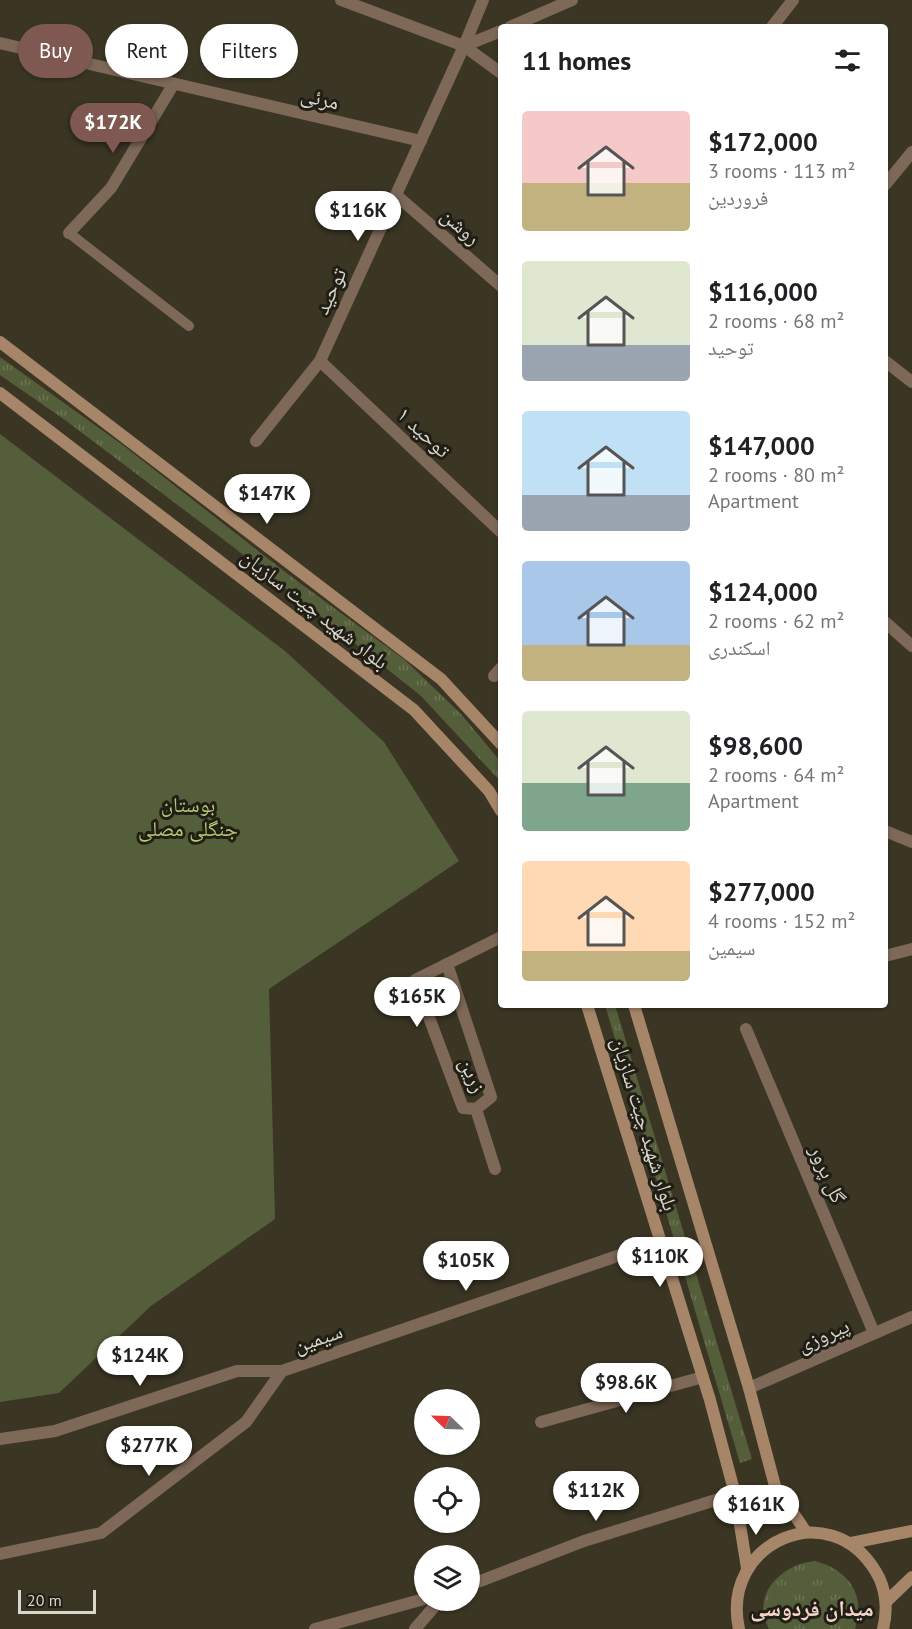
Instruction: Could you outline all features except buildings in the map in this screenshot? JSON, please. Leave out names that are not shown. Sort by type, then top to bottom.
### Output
[{"type":"main road","name":"بلوار شهید چیت سازیان","points":[[0,342],[441,679],[498,741]]},
{"type":"main road","name":"بلوار شهید چیت سازیان","points":[[0,393],[414,710],[489,791],[498,806]]},
{"type":"main road","name":"بلوار شهید چیت سازیان","points":[[588,1008],[703,1377],[735,1494],[747,1568]]},
{"type":"main road","name":"بلوار شهید چیت سازیان","points":[[635,1008],[749,1388],[775,1486],[806,1532]]},
{"type":"main road","points":[[851,1544],[912,1531]]},
{"type":"main road","points":[[739,1629],[736,1613],[738,1590],[747,1568],[762,1550],[783,1538],[806,1532],[829,1534],[851,1544],[869,1559],[881,1580],[886,1602],[883,1629]]},
{"type":"main road","points":[[886,1602],[912,1577]]},
{"type":"street","points":[[341,0],[464,46],[498,71]]},
{"type":"street","name":"توحید","points":[[256,441],[320,361],[483,0]]},
{"type":"street","points":[[517,24],[572,0]]},
{"type":"street","points":[[774,24],[793,0]]},
{"type":"street","points":[[464,46],[498,32]]},
{"type":"street","name":"مرئی","points":[[0,43],[421,141]]},
{"type":"street","points":[[69,233],[111,188],[173,85]]},
{"type":"street","points":[[888,181],[912,152]]},
{"type":"street","name":"روشن","points":[[396,195],[498,283]]},
{"type":"street","name":"توحید ۱","points":[[320,361],[498,529]]},
{"type":"street","points":[[888,363],[912,382]]},
{"type":"street","points":[[888,625],[912,646]]},
{"type":"street","points":[[888,832],[912,842]]},
{"type":"street","name":"زرین","points":[[495,1168],[476,1109],[463,1108],[415,980],[498,938]]},
{"type":"street","points":[[888,956],[911,952]]},
{"type":"street","points":[[447,964],[491,1097],[476,1109]]},
{"type":"street","name":"گل پرور","points":[[746,1029],[874,1334]]},
{"type":"street","name":"سیمین","points":[[0,1554],[101,1533],[246,1422],[282,1371],[661,1241]]},
{"type":"street","name":"پیروزی","points":[[749,1388],[912,1317]]},
{"type":"street","points":[[0,1439],[54,1431],[237,1371],[282,1371]]},
{"type":"street","points":[[541,1422],[703,1377]]},
{"type":"street","points":[[480,1581],[584,1541],[735,1494]]},
{"type":"street","points":[[315,1629],[414,1602]]},
{"type":"street","points":[[415,1629],[431,1611]]},
{"type":"lane","points":[[69,233],[189,326]]},
{"type":"green space","points":[[0,357],[124,446],[289,575],[405,660],[461,714],[498,758],[498,779],[420,695],[232,546],[65,420],[0,375]]},
{"type":"green space","name":"بوستان جنگلی مصلی","points":[[0,434],[285,651],[384,742],[459,861],[269,989],[275,1219],[151,1306],[59,1393],[0,1402]]},
{"type":"green space","points":[[606,1008],[616,1008],[752,1459],[740,1463]]},
{"type":"green space","points":[[815,1561],[837,1571],[852,1586],[858,1605],[855,1629],[769,1629],[764,1616],[764,1604],[772,1583],[791,1568]]},
{"type":"district","name":"میدان فردوسی","points":[[812,1608]]}]
